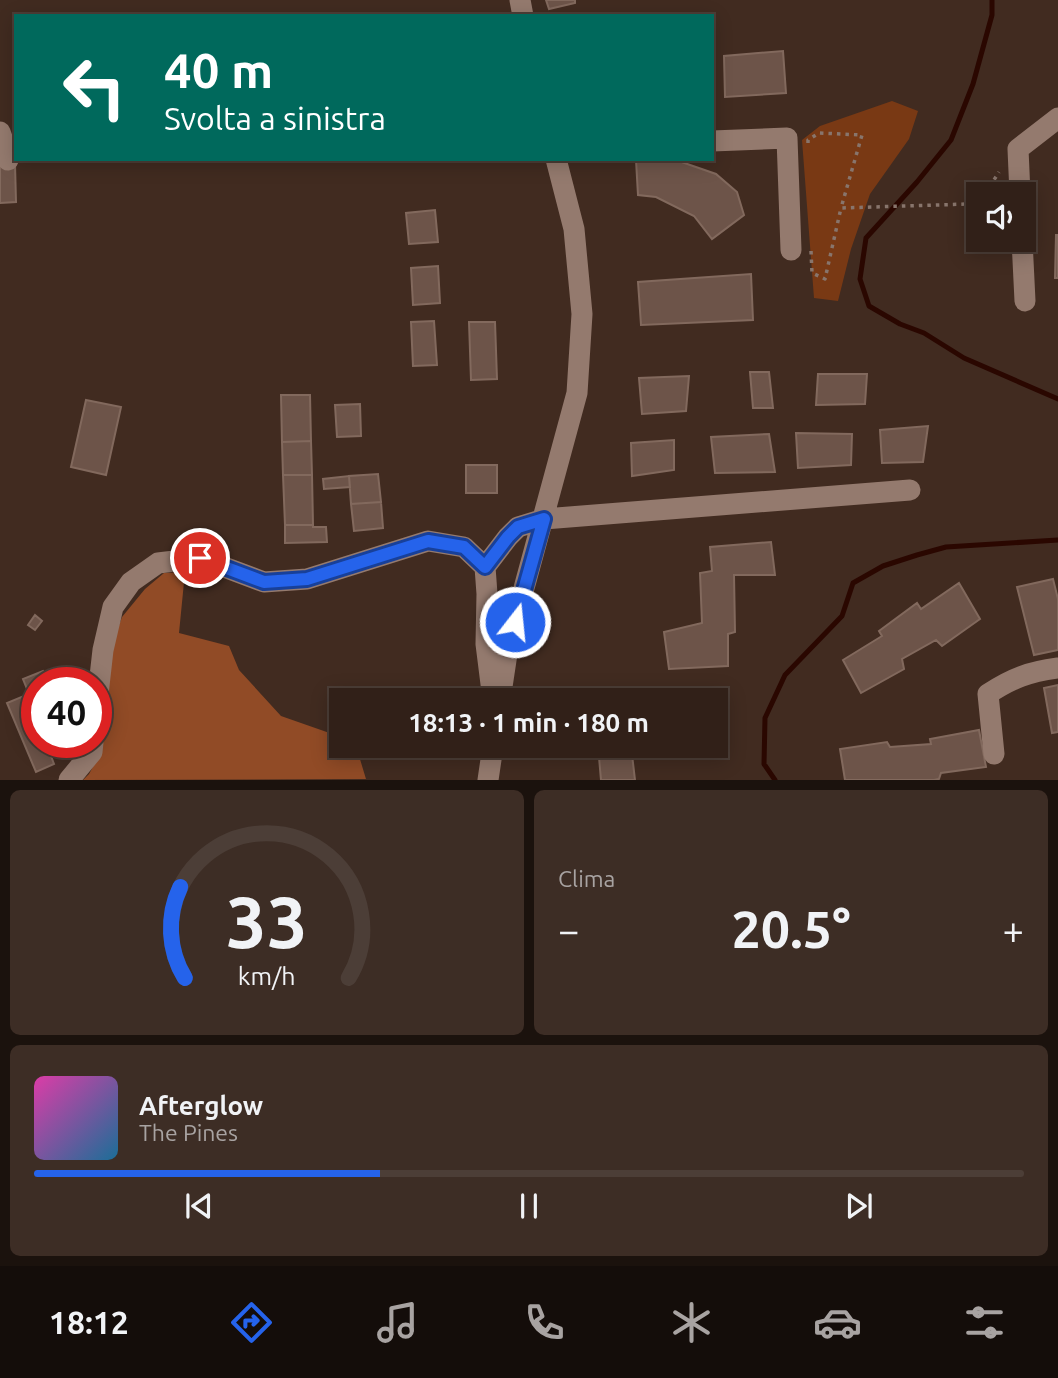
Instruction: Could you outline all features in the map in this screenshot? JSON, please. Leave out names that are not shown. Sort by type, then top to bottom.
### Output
[{"type":"street","points":[[1019,182],[1018,149],[1058,118]]},
{"type":"street","points":[[0,132],[8,160]]},
{"type":"street","points":[[714,141],[787,138],[801,248]]},
{"type":"street","points":[[502,688],[508,647],[577,393],[582,314],[574,229],[557,161]]},
{"type":"street","points":[[1023,252],[1025,301]]},
{"type":"street","points":[[491,688],[485,644],[485,567],[518,527],[544,519],[910,490]]},
{"type":"street","points":[[101,667],[113,607],[131,582],[158,563],[200,558],[264,582],[307,579],[428,541],[464,547],[485,567]]},
{"type":"street","points":[[994,754],[988,694],[1031,672],[1058,668]]},
{"type":"street","points":[[69,779],[87,758]]},
{"type":"street","points":[[488,779],[491,758]]},
{"type":"path","points":[[801,248],[812,273],[825,279],[841,208],[862,135],[819,133],[808,141],[807,147]]},
{"type":"path","points":[[993,182],[1000,171]]},
{"type":"path","points":[[841,208],[966,204]]},
{"type":"shaded area","points":[[892,101],[918,111],[909,139],[870,194],[851,249],[838,301],[814,298],[802,140],[820,126]]},
{"type":"shaded area","points":[[185,572],[179,633],[229,646],[239,670],[281,716],[329,733],[329,758],[360,758],[366,779],[83,780],[98,758],[112,758],[112,667],[109,667],[112,644],[122,617],[145,589],[164,573]]},
{"type":"building","points":[[546,0],[575,0],[575,3],[549,9]]},
{"type":"building","points":[[783,51],[786,93],[725,97],[724,56]]},
{"type":"building","points":[[636,161],[679,161],[716,174],[737,192],[744,215],[712,239],[694,216],[656,197],[638,195]]},
{"type":"building","points":[[0,164],[15,164],[16,202],[0,203]]},
{"type":"building","points":[[435,210],[438,242],[409,244],[406,213]]},
{"type":"building","points":[[1058,235],[1058,278],[1055,278]]},
{"type":"building","points":[[438,266],[440,303],[413,305],[411,268]]},
{"type":"building","points":[[751,274],[753,320],[641,325],[638,282]]},
{"type":"building","points":[[434,321],[437,365],[413,366],[411,322]]},
{"type":"building","points":[[469,322],[495,322],[497,379],[471,380]]},
{"type":"building","points":[[750,372],[769,372],[773,408],[753,408]]},
{"type":"building","points":[[818,374],[867,374],[865,404],[816,405]]},
{"type":"building","points":[[689,376],[686,411],[642,414],[639,378]]},
{"type":"building","points":[[281,395],[310,395],[311,441],[282,442]]},
{"type":"building","points":[[86,400],[121,407],[106,475],[71,467]]},
{"type":"building","points":[[360,404],[361,436],[337,437],[335,405]]},
{"type":"building","points":[[928,426],[923,462],[882,463],[880,430]]},
{"type":"building","points":[[796,433],[852,434],[851,465],[798,468]]},
{"type":"building","points":[[769,434],[775,472],[715,473],[711,437]]},
{"type":"building","points":[[674,440],[674,470],[632,476],[631,443]]},
{"type":"building","points":[[311,441],[312,475],[283,475],[282,442]]},
{"type":"building","points":[[466,465],[497,465],[497,493],[466,493]]},
{"type":"building","points":[[378,474],[381,502],[351,504],[349,476]]},
{"type":"building","points":[[283,475],[312,475],[313,525],[285,525]]},
{"type":"building","points":[[349,476],[350,487],[324,489],[323,479]]},
{"type":"building","points":[[381,502],[383,528],[354,531],[351,504]]},
{"type":"building","points":[[285,525],[326,527],[327,542],[285,543]]},
{"type":"building","points":[[771,542],[775,575],[734,575],[735,632],[728,634],[728,666],[669,669],[664,632],[702,623],[700,573],[712,571],[710,547]]},
{"type":"building","points":[[1053,579],[1058,599],[1058,650],[1034,655],[1017,587]]},
{"type":"building","points":[[959,583],[980,619],[942,646],[936,640],[902,659],[904,669],[861,693],[843,660],[882,636],[879,631],[917,603],[921,609]]},
{"type":"building","points":[[35,615],[42,621],[35,630],[28,625]]},
{"type":"building","points":[[1058,685],[1058,732],[1052,733],[1044,688]]},
{"type":"building","points":[[21,697],[21,736],[7,703]]},
{"type":"building","points":[[979,730],[986,767],[941,773],[939,779],[934,780],[845,780],[840,749],[887,742],[890,747],[931,744],[930,739]]},
{"type":"building","points":[[30,758],[52,758],[54,764],[36,772]]},
{"type":"building","points":[[599,758],[632,758],[635,780],[601,780]]},
{"type":"waterway","points":[[992,0],[992,15],[973,84],[951,140],[866,238],[860,279],[869,306],[900,324],[924,333],[964,358],[1058,399]]},
{"type":"waterway","points":[[775,780],[764,764],[765,718],[785,675],[842,616],[853,583],[883,566],[946,547],[1058,540]]},
{"type":"route","points":[[200,558],[264,582],[307,579],[428,541],[464,547],[485,567],[518,527],[544,519],[515,622]]}]
